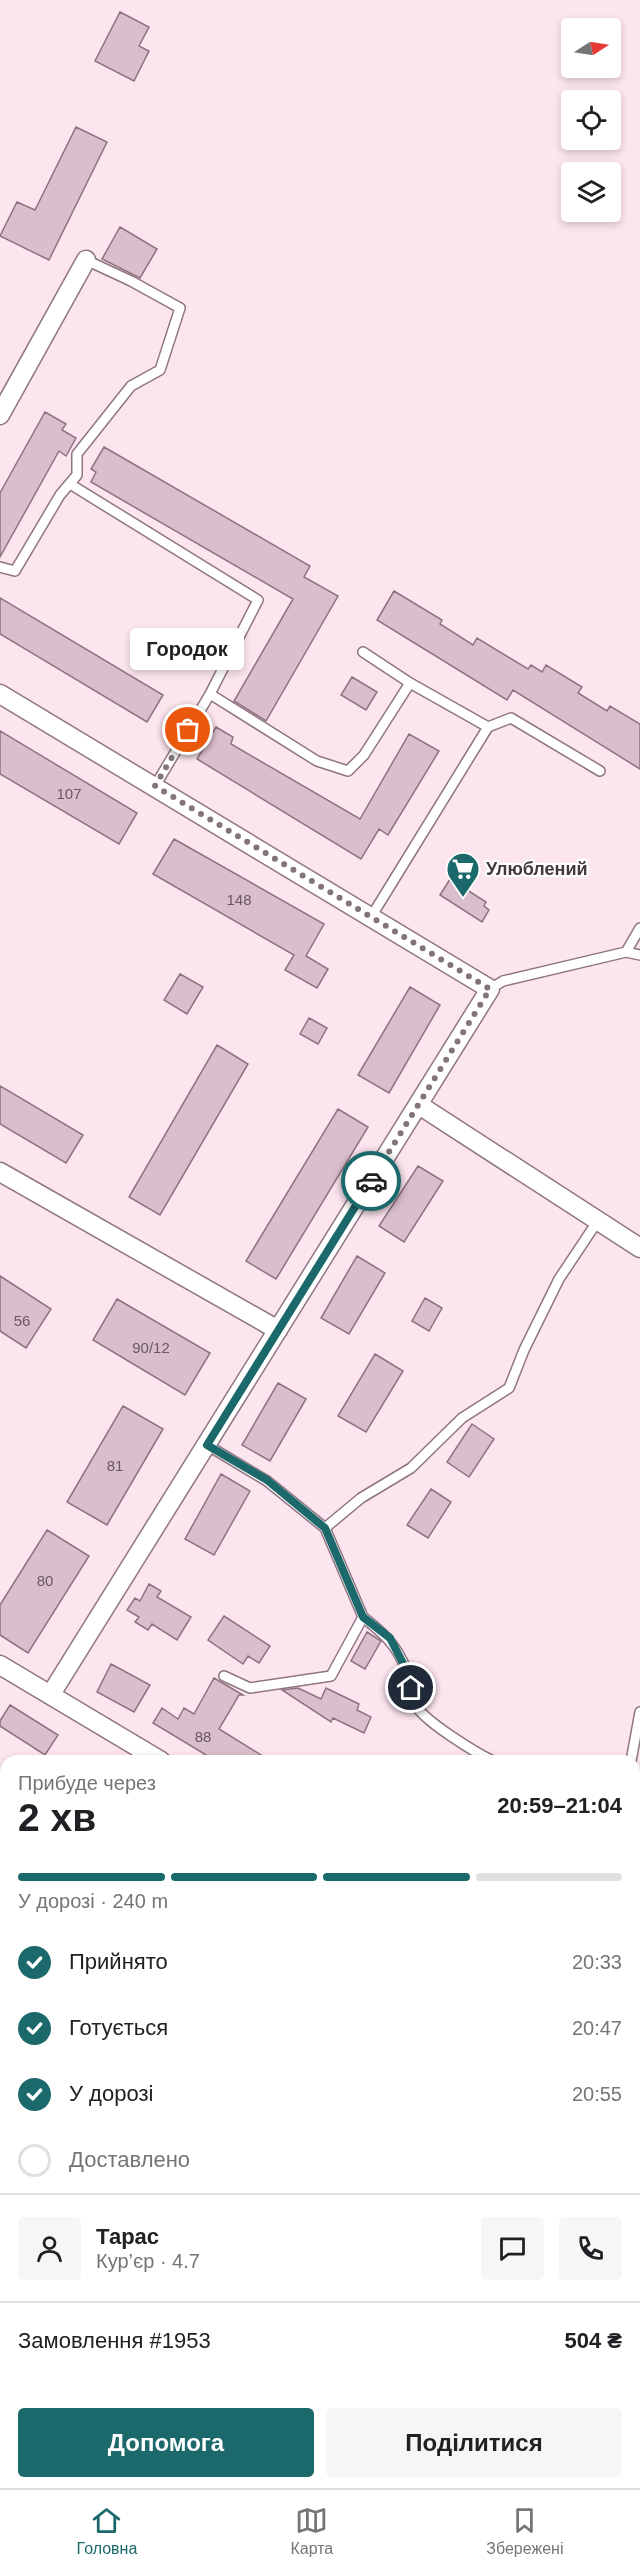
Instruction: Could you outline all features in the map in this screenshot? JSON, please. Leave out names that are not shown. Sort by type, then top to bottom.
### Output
[{"type":"street","points":[[0,415],[86,260]]},
{"type":"street","points":[[0,694],[490,989],[51,1694]]},
{"type":"street","points":[[419,1105],[640,1248]]},
{"type":"street","points":[[0,1172],[278,1330]]},
{"type":"street","points":[[0,1665],[151,1755]]},
{"type":"lane","points":[[0,567],[15,571],[60,495],[77,475],[77,454],[114,404],[131,386],[160,370],[180,308],[86,260]]},
{"type":"lane","points":[[70,484],[258,600],[210,693],[155,786]]},
{"type":"lane","points":[[363,652],[410,683],[488,727]]},
{"type":"lane","points":[[210,693],[317,761],[348,771],[364,755],[410,683]]},
{"type":"lane","points":[[371,918],[488,727],[511,718],[600,771]]},
{"type":"lane","points":[[626,952],[640,928]]},
{"type":"lane","points":[[490,989],[503,981],[626,952],[640,955]]},
{"type":"lane","points":[[325,1528],[361,1498],[411,1468],[462,1418],[509,1388],[524,1350],[560,1279],[597,1222]]},
{"type":"lane","points":[[207,1445],[267,1480],[325,1528],[363,1617],[390,1638],[406,1669],[416,1706],[440,1727],[480,1755]]},
{"type":"lane","points":[[224,1676],[250,1688],[331,1676],[363,1617]]},
{"type":"lane","points":[[632,1755],[640,1712]]},
{"type":"building","points":[[120,12],[149,27],[139,46],[149,51],[134,81],[95,61]]},
{"type":"building","points":[[76,127],[107,142],[49,260],[0,236],[17,202],[35,210]]},
{"type":"building","points":[[120,227],[157,249],[140,278],[102,259]]},
{"type":"building","points":[[45,412],[66,424],[62,430],[76,438],[66,456],[59,451],[0,557],[0,493]]},
{"type":"building","points":[[104,447],[310,566],[304,577],[338,596],[266,721],[234,701],[293,599],[91,482],[96,472],[91,469]]},
{"type":"building","points":[[394,591],[442,620],[440,624],[473,645],[477,638],[528,669],[531,665],[542,672],[546,665],[582,687],[578,693],[607,711],[610,706],[640,724],[640,769],[513,690],[507,700],[377,620]]},
{"type":"building","points":[[0,598],[163,695],[147,722],[0,634]]},
{"type":"building","points":[[352,677],[377,692],[366,710],[341,695]]},
{"type":"building","points":[[216,727],[233,737],[231,744],[360,819],[409,734],[439,751],[388,835],[379,829],[361,859],[197,759]]},
{"type":"building","points":[[0,731],[137,813],[119,844],[0,774]]},
{"type":"building","points":[[174,839],[324,924],[306,956],[328,969],[317,988],[285,970],[294,955],[153,874]]},
{"type":"building","name":"Улюблений","points":[[450,879],[486,902],[484,906],[489,910],[482,922],[440,895]]},
{"type":"building","points":[[180,974],[203,987],[187,1014],[164,1000]]},
{"type":"building","points":[[410,987],[440,1005],[389,1093],[358,1075]]},
{"type":"building","points":[[309,1018],[327,1028],[318,1044],[300,1034]]},
{"type":"building","points":[[217,1045],[248,1064],[160,1215],[129,1197]]},
{"type":"building","points":[[0,1086],[83,1135],[66,1163],[0,1124]]},
{"type":"building","points":[[338,1109],[368,1127],[276,1279],[246,1261]]},
{"type":"building","points":[[418,1166],[443,1181],[404,1242],[379,1226]]},
{"type":"building","points":[[357,1256],[385,1273],[349,1334],[321,1318]]},
{"type":"building","points":[[0,1276],[51,1309],[26,1348],[0,1331]]},
{"type":"building","points":[[425,1298],[442,1308],[429,1331],[412,1321]]},
{"type":"building","points":[[117,1299],[210,1353],[185,1395],[93,1340]]},
{"type":"building","points":[[375,1354],[403,1371],[366,1432],[338,1416]]},
{"type":"building","points":[[278,1383],[306,1399],[270,1461],[242,1445]]},
{"type":"building","points":[[123,1406],[163,1429],[107,1525],[67,1502]]},
{"type":"building","points":[[472,1424],[494,1439],[469,1477],[447,1462]]},
{"type":"building","points":[[221,1474],[250,1491],[214,1555],[185,1539]]},
{"type":"building","points":[[431,1489],[451,1502],[428,1538],[407,1525]]},
{"type":"building","points":[[47,1530],[89,1556],[28,1653],[0,1635],[0,1605]]},
{"type":"building","points":[[149,1584],[161,1591],[157,1597],[191,1617],[177,1640],[152,1624],[148,1630],[135,1622],[139,1617],[127,1610],[135,1598],[140,1601]]},
{"type":"building","points":[[224,1616],[270,1646],[259,1663],[248,1656],[243,1664],[208,1640]]},
{"type":"building","points":[[367,1632],[381,1641],[365,1669],[351,1661]]},
{"type":"building","points":[[111,1664],[150,1685],[134,1712],[97,1692]]},
{"type":"building","points":[[214,1678],[243,1695],[239,1695],[219,1729],[261,1755],[206,1755],[153,1723],[162,1708],[178,1719],[184,1708],[194,1714]]},
{"type":"building","points":[[298,1688],[321,1699],[326,1688],[359,1704],[357,1710],[371,1717],[364,1733],[333,1718],[331,1722],[282,1690]]},
{"type":"building","points":[[10,1705],[58,1735],[45,1755],[0,1726],[0,1721]]},
{"type":"way so far","points":[[188,730],[155,786],[490,989],[371,1181]]},
{"type":"place","name":"Городок","points":[[188,730]]},
{"type":"place","name":"Улюблений","points":[[463,898]]},
{"type":"route","points":[[371,1181],[207,1445],[267,1480],[325,1528],[363,1617],[390,1638],[406,1669],[411,1688]]}]
